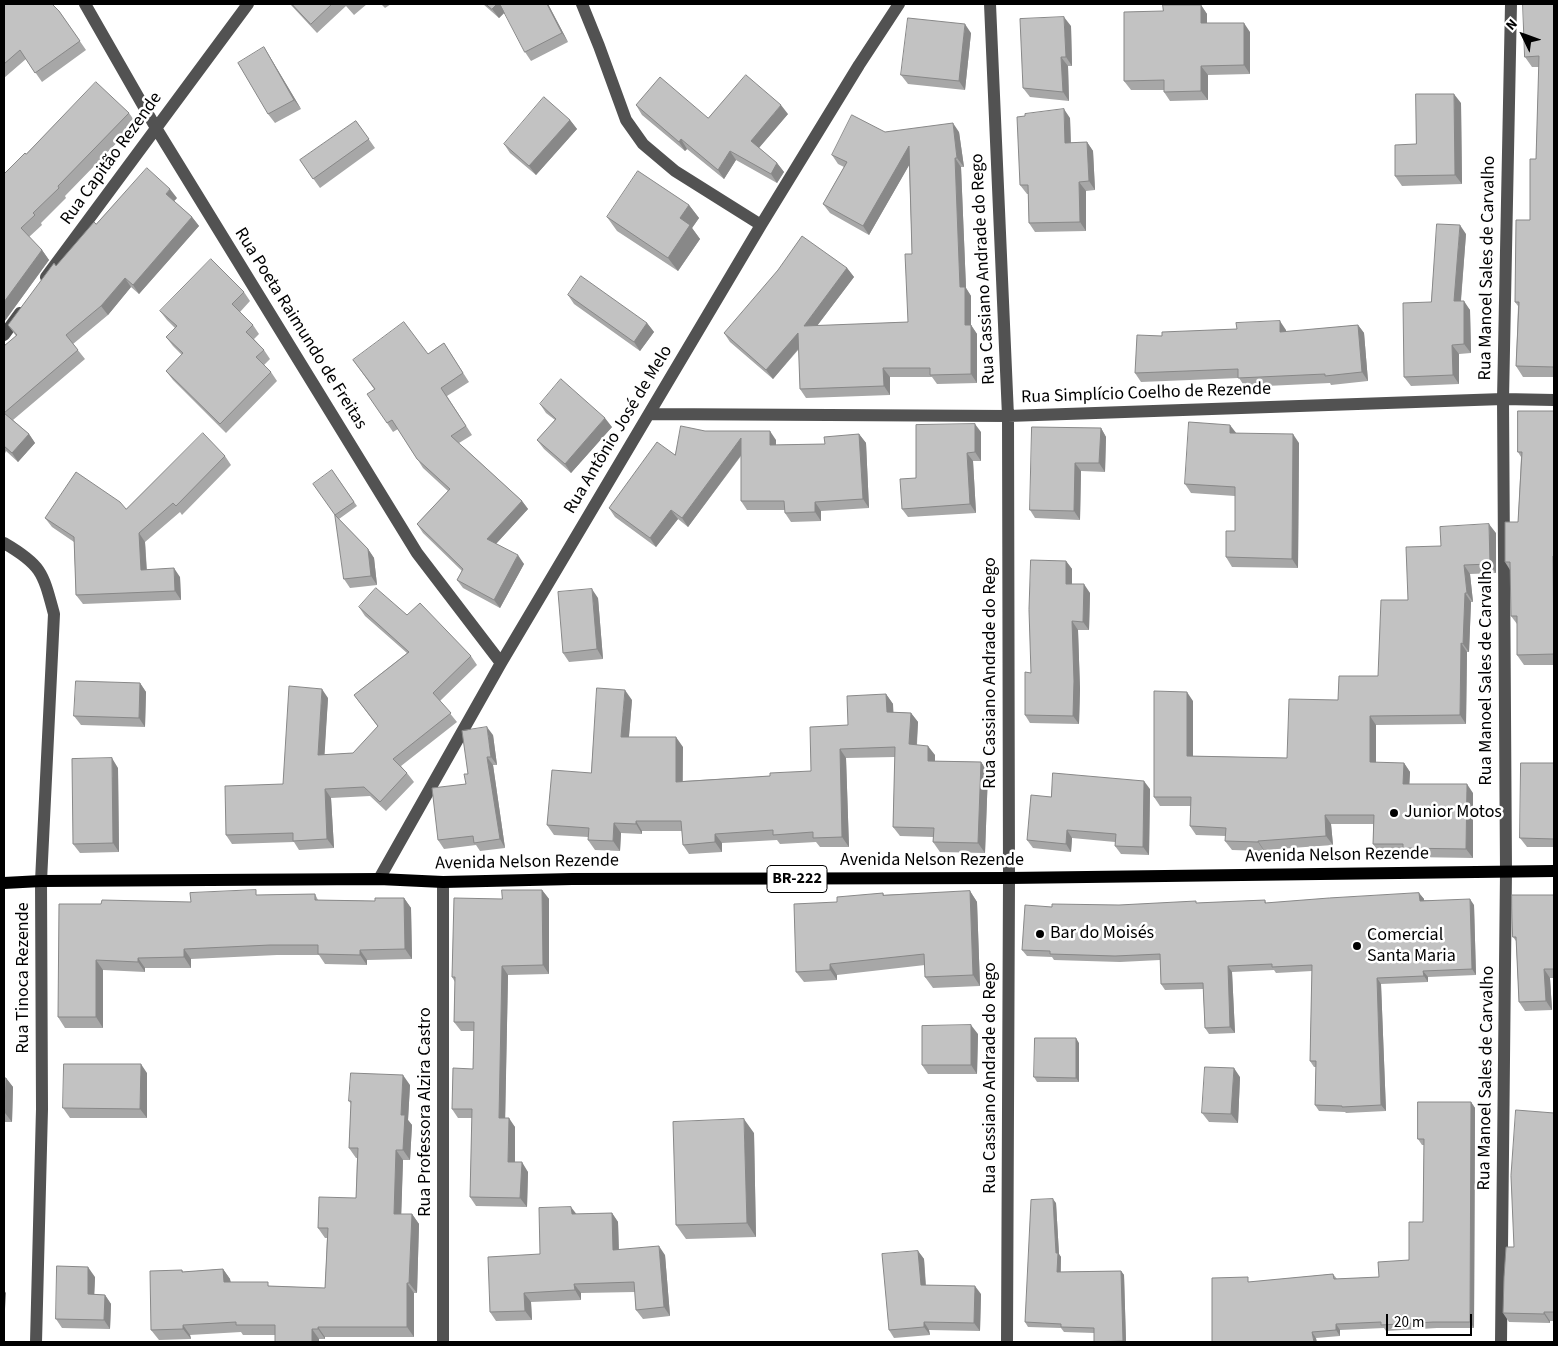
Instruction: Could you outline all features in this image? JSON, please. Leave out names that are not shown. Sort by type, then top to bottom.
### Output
[{"type":"main road","name":"Avenida Nelson Rezende","points":[[41,881],[380,879],[443,882],[572,879],[1009,878],[1554,871]]},
{"type":"main road","name":"BR-222","points":[[4,883],[41,881]]},
{"type":"street","name":"Rua Poeta Raimundo de Freitas","points":[[85,4],[156,128],[417,553],[501,663]]},
{"type":"street","name":"Rua Capitão Rezende","points":[[41,284],[248,4]]},
{"type":"street","points":[[582,4],[626,120],[643,144],[675,171],[761,225]]},
{"type":"street","name":"Rua Antônio José de Melo","points":[[380,879],[501,663],[761,225],[859,65],[899,4]]},
{"type":"street","name":"Rua Cassiano Andrade do Rego","points":[[990,4],[1008,416],[1007,1342]]},
{"type":"street","name":"Rua Manoel Sales de Carvalho","points":[[1502,1342],[1506,871],[1503,399],[1511,4]]},
{"type":"street","points":[[4,335],[25,306]]},
{"type":"street","name":"Rua Simplício Coelho de Rezende","points":[[649,414],[1008,416],[1503,399],[1554,400]]},
{"type":"street","name":"Rua Tinoca Rezende","points":[[4,543],[30,560],[39,570],[54,614],[41,881],[42,1109],[36,1342]]},
{"type":"street","name":"Rua Professora Alzira Castro","points":[[443,882],[443,1342]]},
{"type":"building","points":[[4,4],[52,4],[80,41],[35,73],[20,50],[4,64]]},
{"type":"building","points":[[292,4],[332,4],[311,24]]},
{"type":"building","points":[[486,4],[497,4],[492,9]]},
{"type":"building","points":[[500,4],[547,4],[562,33],[525,52]]},
{"type":"building","points":[[1523,4],[1554,4],[1554,367],[1516,366],[1519,302],[1515,302],[1516,220],[1530,220],[1530,159],[1536,159],[1539,56],[1525,57]]},
{"type":"building","points":[[1163,5],[1201,5],[1201,23],[1244,23],[1244,65],[1201,66],[1201,91],[1164,92],[1164,80],[1124,81],[1124,12],[1163,11]]},
{"type":"building","points":[[1064,17],[1066,57],[1061,57],[1063,92],[1023,88],[1020,19]]},
{"type":"building","points":[[908,18],[965,24],[959,81],[901,75]]},
{"type":"building","points":[[264,47],[294,100],[268,114],[238,63]]},
{"type":"building","points":[[746,75],[781,105],[751,141],[777,163],[771,174],[730,151],[718,170],[681,139],[679,142],[636,105],[660,77],[708,118]]},
{"type":"building","points":[[96,82],[129,113],[58,186],[59,188],[33,213],[35,215],[21,228],[42,250],[4,302],[4,174]]},
{"type":"building","points":[[1416,94],[1454,94],[1455,175],[1395,176],[1395,145],[1416,144]]},
{"type":"building","points":[[544,97],[570,120],[529,166],[504,144]]},
{"type":"building","points":[[1064,109],[1065,143],[1087,142],[1089,181],[1079,182],[1080,222],[1029,223],[1028,185],[1020,185],[1017,117],[1025,116],[1025,114]]},
{"type":"building","points":[[852,115],[885,132],[953,123],[957,158],[955,158],[960,287],[965,287],[965,325],[971,325],[971,374],[930,375],[930,368],[883,368],[884,386],[800,389],[798,333],[766,370],[724,333],[778,270],[802,236],[847,268],[804,326],[908,322],[905,254],[912,254],[909,146],[863,226],[823,204],[847,162],[832,155]]},
{"type":"building","points":[[356,121],[369,139],[313,179],[300,160]]},
{"type":"building","points":[[147,168],[170,189],[166,194],[192,217],[133,285],[125,278],[101,306],[66,335],[78,350],[4,413],[4,346],[17,335],[8,325],[54,263],[56,266],[94,222],[96,224]]},
{"type":"building","points":[[638,171],[689,205],[680,218],[690,225],[668,258],[607,217]]},
{"type":"building","points":[[1437,224],[1460,225],[1454,301],[1464,301],[1464,344],[1452,345],[1453,375],[1404,377],[1403,303],[1431,302]]},
{"type":"building","points":[[211,259],[244,292],[232,304],[253,325],[246,332],[264,350],[256,357],[271,372],[220,424],[166,371],[183,353],[166,337],[177,326],[160,311]]},
{"type":"building","points":[[581,276],[647,323],[634,342],[568,295]]},
{"type":"building","points":[[1280,321],[1280,332],[1358,325],[1362,372],[1325,376],[1325,374],[1238,378],[1238,369],[1135,373],[1137,335],[1162,336],[1162,332],[1237,329],[1236,323]]},
{"type":"building","points":[[404,322],[428,354],[444,343],[463,373],[441,388],[466,426],[451,436],[522,501],[487,539],[518,555],[494,600],[457,580],[463,569],[417,524],[450,489],[417,459],[392,420],[387,423],[367,394],[375,389],[353,360]]},
{"type":"building","points":[[561,379],[605,418],[565,464],[537,440],[556,419],[540,404]]},
{"type":"building","points":[[1518,411],[1554,411],[1554,654],[1517,655],[1517,616],[1511,616],[1510,562],[1505,562],[1505,522],[1518,522],[1522,452],[1518,452]]},
{"type":"building","points":[[4,413],[29,434],[12,453],[4,446]]},
{"type":"building","points":[[1189,422],[1230,425],[1230,433],[1293,434],[1292,559],[1226,557],[1226,531],[1235,531],[1235,487],[1185,484]]},
{"type":"building","points":[[975,424],[975,452],[967,453],[970,504],[902,509],[900,479],[916,478],[916,425]]},
{"type":"building","points":[[681,426],[705,431],[770,431],[770,445],[825,444],[824,437],[859,434],[863,499],[815,502],[815,512],[785,513],[784,501],[741,501],[741,438],[682,518],[671,510],[650,538],[609,508],[657,442],[675,455]]},
{"type":"building","points":[[1032,427],[1101,428],[1099,463],[1075,463],[1074,511],[1030,510]]},
{"type":"building","points":[[203,433],[225,456],[176,506],[173,503],[139,533],[141,570],[174,568],[175,591],[76,595],[74,537],[45,518],[76,472],[120,502],[126,509]]},
{"type":"building","points":[[332,470],[354,502],[335,515],[313,484]]},
{"type":"building","points":[[335,515],[368,549],[371,576],[344,579]]},
{"type":"building","points":[[1489,524],[1490,564],[1464,565],[1467,593],[1465,593],[1463,644],[1461,643],[1460,715],[1370,716],[1370,762],[1404,763],[1403,784],[1467,784],[1466,849],[1403,848],[1403,844],[1373,844],[1374,815],[1325,815],[1326,836],[1258,842],[1225,841],[1226,828],[1190,826],[1191,797],[1154,797],[1154,691],[1187,692],[1187,756],[1287,758],[1289,699],[1338,700],[1339,676],[1378,676],[1381,600],[1408,600],[1406,547],[1441,546],[1440,527]]},
{"type":"building","points":[[1031,560],[1066,561],[1066,584],[1084,584],[1083,622],[1072,621],[1073,716],[1025,715],[1025,672],[1031,673],[1029,610]]},
{"type":"building","points":[[376,588],[407,615],[420,603],[471,656],[433,693],[451,713],[393,759],[407,773],[380,802],[364,787],[325,789],[327,839],[293,841],[293,833],[226,835],[225,786],[283,784],[289,686],[322,689],[318,755],[353,753],[378,726],[354,695],[409,652],[359,607]]},
{"type":"building","points":[[592,589],[597,649],[563,653],[558,592]]},
{"type":"building","points":[[76,681],[140,683],[139,718],[74,716]]},
{"type":"building","points":[[597,688],[625,690],[621,737],[676,737],[676,782],[770,776],[770,773],[811,771],[810,727],[848,725],[847,696],[886,694],[887,712],[911,713],[909,744],[928,746],[928,761],[981,762],[978,843],[933,842],[934,828],[893,827],[895,747],[840,749],[842,837],[813,838],[813,832],[773,835],[773,830],[715,834],[715,842],[683,845],[681,821],[636,821],[636,824],[614,823],[613,841],[588,840],[589,828],[547,825],[552,770],[591,773]]},
{"type":"building","points":[[487,727],[491,757],[487,757],[500,839],[474,843],[473,836],[438,840],[432,788],[466,784],[464,774],[468,774],[462,731]]},
{"type":"building","points":[[112,758],[113,843],[73,844],[72,759]]},
{"type":"building","points":[[1521,763],[1554,763],[1554,839],[1520,838]]},
{"type":"building","points":[[1053,773],[1144,781],[1143,847],[1115,846],[1116,834],[1067,830],[1066,844],[1027,840],[1031,795],[1051,797]]},
{"type":"building","points":[[256,890],[256,895],[315,894],[315,900],[375,901],[375,898],[404,898],[405,949],[360,950],[360,955],[318,954],[318,945],[270,945],[184,949],[184,957],[138,958],[138,962],[96,960],[96,1017],[58,1017],[59,904],[101,904],[102,900],[191,902],[190,893]]},
{"type":"building","points":[[502,890],[542,890],[543,965],[502,966],[499,1118],[509,1118],[508,1162],[522,1162],[520,1198],[470,1197],[472,1109],[452,1109],[453,1068],[473,1069],[474,1022],[454,1022],[455,977],[452,977],[454,898],[502,899]]},
{"type":"building","points":[[970,891],[973,975],[925,977],[924,954],[830,964],[830,970],[796,972],[794,904],[837,902],[837,897],[883,893],[883,895]]},
{"type":"building","points":[[1419,893],[1420,901],[1470,899],[1472,969],[1423,971],[1424,976],[1377,978],[1381,1105],[1342,1107],[1315,1105],[1316,1061],[1310,1061],[1312,965],[1272,967],[1272,964],[1228,966],[1230,1027],[1205,1028],[1203,983],[1161,984],[1160,954],[1115,956],[1050,954],[1050,951],[1022,950],[1025,905],[1052,907],[1052,904],[1119,905],[1265,900],[1265,903]]},
{"type":"building","points":[[1512,895],[1554,895],[1554,969],[1544,969],[1546,1001],[1519,1002],[1516,937],[1513,937]]},
{"type":"building","points":[[971,1025],[971,1065],[922,1065],[922,1026]]},
{"type":"building","points":[[1035,1038],[1076,1038],[1076,1078],[1034,1077]]},
{"type":"building","points":[[64,1064],[141,1064],[140,1109],[63,1108]]},
{"type":"building","points":[[1205,1067],[1234,1068],[1231,1114],[1202,1113]]},
{"type":"building","points":[[351,1073],[403,1075],[401,1115],[405,1115],[403,1150],[396,1150],[394,1214],[412,1214],[409,1283],[407,1283],[407,1327],[318,1327],[318,1329],[312,1329],[312,1342],[275,1342],[275,1325],[236,1325],[236,1322],[183,1325],[183,1329],[151,1330],[150,1271],[182,1270],[182,1272],[223,1269],[224,1282],[268,1282],[268,1286],[325,1288],[328,1228],[318,1228],[319,1197],[356,1198],[358,1148],[349,1148]]},
{"type":"building","points":[[4,1078],[6,1078],[5,1113],[4,1113]]},
{"type":"building","points":[[1418,1102],[1471,1102],[1470,1322],[1381,1325],[1381,1322],[1336,1324],[1336,1330],[1312,1332],[1314,1342],[1212,1342],[1212,1278],[1248,1277],[1248,1282],[1333,1274],[1334,1279],[1379,1277],[1378,1262],[1409,1260],[1409,1222],[1423,1222],[1424,1139],[1418,1139]]},
{"type":"building","points":[[1516,1110],[1554,1113],[1554,1312],[1544,1312],[1544,1314],[1503,1313],[1506,1247],[1514,1247],[1511,1176]]},
{"type":"building","points":[[744,1119],[747,1223],[676,1225],[673,1122]]},
{"type":"building","points":[[1053,1199],[1056,1253],[1058,1253],[1057,1272],[1121,1271],[1123,1341],[1094,1342],[1094,1328],[1061,1327],[1061,1324],[1025,1322],[1031,1200]]},
{"type":"building","points":[[571,1207],[572,1214],[612,1213],[613,1250],[659,1246],[664,1307],[636,1310],[634,1282],[574,1284],[575,1290],[524,1293],[525,1311],[490,1312],[488,1257],[540,1254],[539,1208]]},
{"type":"building","points":[[918,1251],[921,1285],[975,1286],[974,1323],[924,1322],[924,1327],[889,1330],[882,1254]]},
{"type":"building","points":[[57,1266],[88,1267],[88,1294],[105,1295],[104,1320],[56,1319]]},
{"type":"place","name":"Junior Motos","points":[[1394,813]]},
{"type":"place","name":"Bar do Moisés","points":[[1040,934]]},
{"type":"place","name":"Comercial Santa Maria","points":[[1357,946]]}]
